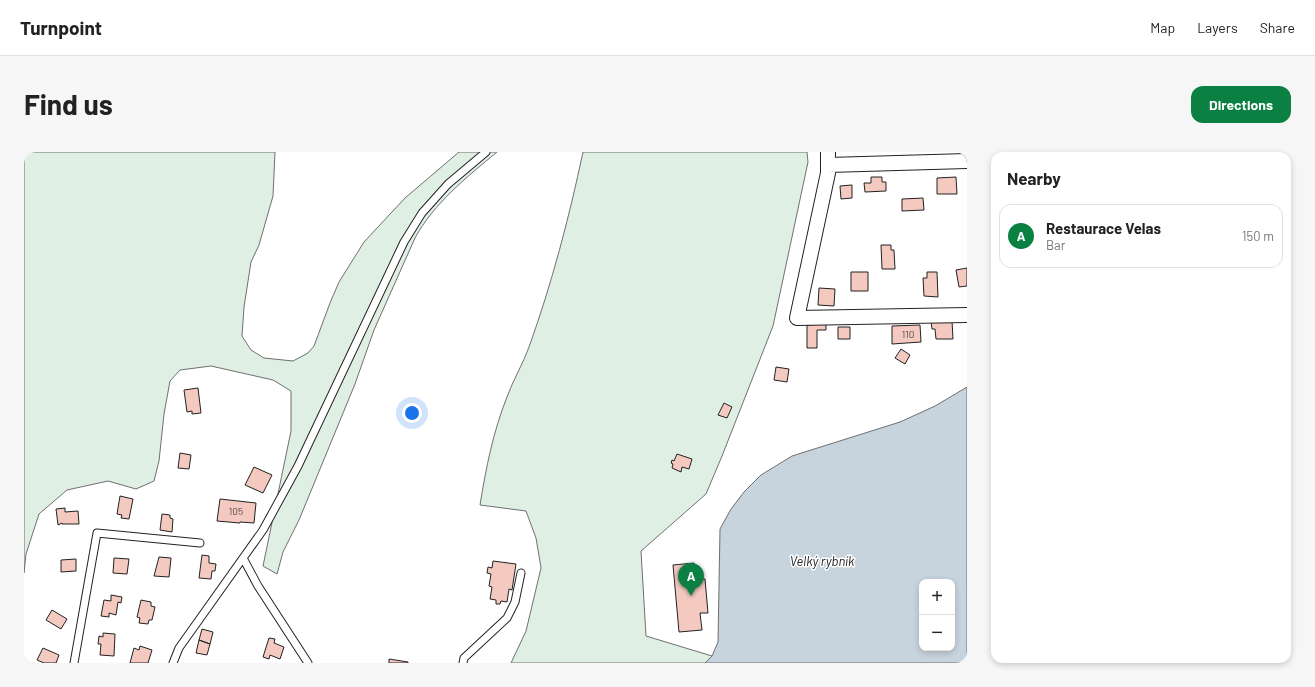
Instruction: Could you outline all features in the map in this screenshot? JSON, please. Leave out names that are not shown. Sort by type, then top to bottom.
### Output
[{"type":"street","points":[[967,161],[828,159],[828,173],[797,318],[967,315]]},
{"type":"lane","points":[[173,663],[179,648],[263,530],[298,466],[404,242],[422,212],[448,184],[486,152]]},
{"type":"lane","points":[[74,663],[97,533],[200,543]]},
{"type":"lane","points":[[243,558],[258,586],[308,663]]},
{"type":"lane","points":[[463,663],[464,658],[507,618],[515,602],[521,574]]},
{"type":"green space","points":[[24,152],[275,152],[273,196],[259,245],[251,262],[244,307],[242,336],[251,350],[264,358],[293,361],[308,353],[314,346],[339,282],[364,242],[405,198],[459,152],[497,152],[441,202],[415,238],[374,330],[355,384],[299,520],[283,552],[277,574],[263,566],[291,431],[291,391],[273,380],[211,366],[180,370],[170,381],[164,414],[159,461],[154,481],[136,489],[108,481],[67,490],[39,514],[26,554],[24,573]]},
{"type":"green space","points":[[583,152],[807,152],[808,162],[773,326],[722,456],[706,494],[641,551],[646,636],[712,656],[705,663],[511,663],[526,631],[541,568],[536,538],[526,511],[480,505],[487,464],[498,423],[509,391],[529,347],[553,275]]},
{"type":"water","name":"Velký rybník","points":[[967,387],[967,663],[705,663],[712,656],[718,642],[720,529],[731,509],[744,492],[761,475],[792,456],[900,422],[935,406]]},
{"type":"building","points":[[871,177],[882,177],[882,182],[886,182],[886,191],[865,192],[864,183],[871,183]]},
{"type":"building","points":[[956,177],[957,194],[937,194],[937,178]]},
{"type":"building","points":[[852,185],[852,198],[841,199],[840,186]]},
{"type":"building","points":[[923,198],[924,210],[902,211],[902,199]]},
{"type":"building","points":[[881,245],[891,245],[891,250],[894,250],[895,269],[882,269]]},
{"type":"building","points":[[967,268],[967,286],[959,287],[956,270]]},
{"type":"building","points":[[851,272],[868,272],[868,291],[851,291]]},
{"type":"building","points":[[927,272],[937,272],[938,297],[924,296],[923,278],[927,278]]},
{"type":"building","points":[[819,288],[835,289],[834,306],[818,305]]},
{"type":"building","points":[[931,321],[952,321],[953,339],[936,339],[935,329],[932,329]]},
{"type":"building","points":[[826,324],[826,330],[817,330],[817,348],[807,348],[807,325]]},
{"type":"building","points":[[920,325],[921,342],[892,344],[892,326]]},
{"type":"building","points":[[838,327],[850,327],[850,339],[838,339]]},
{"type":"building","points":[[901,349],[910,355],[905,364],[895,358]]},
{"type":"building","points":[[776,367],[789,369],[787,382],[774,380]]},
{"type":"building","points":[[198,388],[201,413],[192,414],[192,411],[187,412],[184,390]]},
{"type":"building","points":[[724,403],[732,407],[727,418],[718,415]]},
{"type":"building","points":[[180,453],[191,455],[189,469],[178,468]]},
{"type":"building","points":[[677,454],[692,459],[689,469],[682,467],[681,472],[672,468],[672,460],[674,461]]},
{"type":"building","points":[[254,467],[272,475],[263,493],[245,485]]},
{"type":"building","points":[[120,496],[133,499],[129,519],[121,518],[122,515],[117,514]]},
{"type":"building","points":[[220,499],[256,503],[254,523],[217,521]]},
{"type":"building","points":[[65,508],[65,512],[78,511],[79,524],[62,523],[58,525],[56,509]]},
{"type":"building","points":[[162,514],[170,515],[170,518],[173,519],[172,532],[160,530]]},
{"type":"building","points":[[202,555],[209,556],[209,563],[216,564],[215,571],[212,571],[211,579],[199,578]]},
{"type":"building","points":[[159,557],[171,558],[169,577],[154,576]]},
{"type":"building","points":[[114,558],[129,559],[127,574],[113,573]]},
{"type":"building","points":[[76,559],[76,571],[61,572],[61,560]]},
{"type":"building","points":[[493,561],[516,564],[512,590],[509,589],[507,602],[501,601],[500,604],[496,604],[496,600],[490,599],[492,587],[489,586],[491,574],[487,573],[488,567],[492,568]]},
{"type":"building","points":[[694,563],[695,580],[705,579],[708,613],[700,613],[702,630],[679,632],[673,565]]},
{"type":"building","points":[[111,595],[122,597],[121,603],[118,602],[116,615],[109,613],[109,617],[101,616],[104,600],[111,601]]},
{"type":"building","points":[[141,600],[151,602],[151,606],[155,607],[152,620],[149,620],[148,624],[139,623],[140,618],[137,617]]},
{"type":"building","points":[[52,610],[67,619],[61,629],[46,620]]},
{"type":"building","points":[[202,629],[213,632],[210,644],[199,640]]},
{"type":"building","points":[[103,633],[115,634],[114,656],[100,655],[101,644],[98,644],[99,636],[103,637]]},
{"type":"building","points":[[269,638],[275,639],[274,643],[284,647],[280,659],[270,655],[269,659],[263,657]]},
{"type":"building","points":[[199,640],[210,644],[207,655],[196,653]]},
{"type":"building","points":[[140,646],[152,650],[148,663],[130,663],[134,648],[139,650]]},
{"type":"building","points":[[43,648],[59,655],[56,663],[44,663],[37,660]]},
{"type":"building","points":[[389,659],[408,662],[408,663],[389,663]]},
{"type":"place","name":"Restaurace Velas","points":[[691,596]]}]
